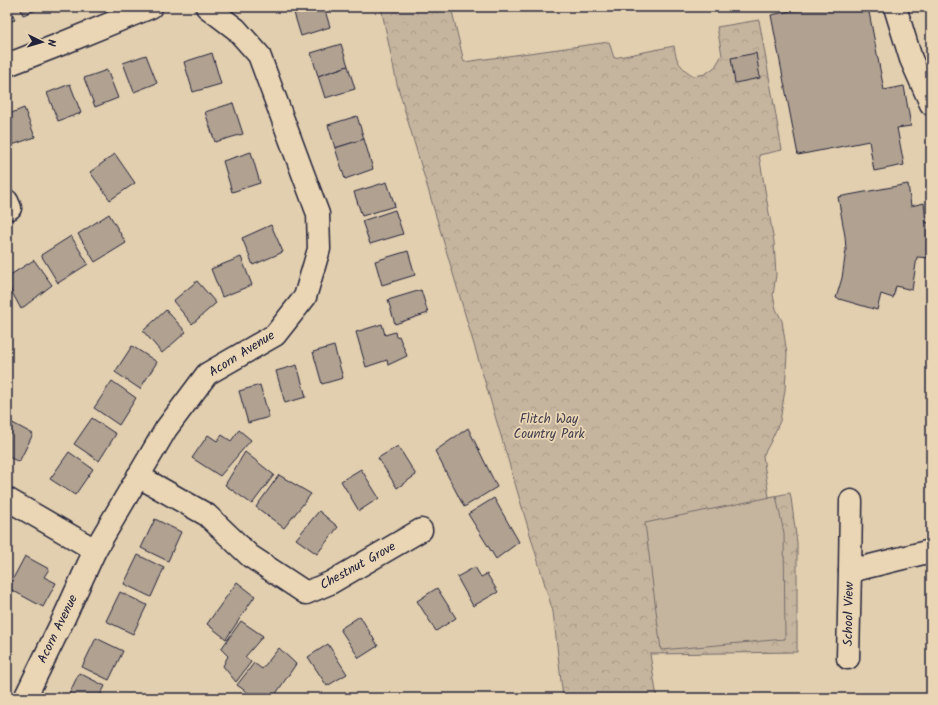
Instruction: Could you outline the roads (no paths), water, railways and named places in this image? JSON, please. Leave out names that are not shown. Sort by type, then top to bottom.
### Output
[{"type":"street","points":[[7,65],[151,7]]},
{"type":"street","name":"Acorn Avenue","points":[[25,698],[95,550],[166,429],[207,374],[275,335],[306,297],[319,249],[318,214],[259,55],[236,29],[207,7]]},
{"type":"street","points":[[895,7],[911,59],[931,104]]},
{"type":"street","name":"Chestnut Grove","points":[[138,476],[207,515],[250,556],[306,593],[330,583],[421,530]]},
{"type":"street","points":[[7,499],[95,550]]},
{"type":"street","name":"School View","points":[[848,658],[851,501]]},
{"type":"street","name":"School View","points":[[850,571],[931,551]]},
{"type":"park label","name":"Flitch Way Country Park","points":[[549,426]]}]
